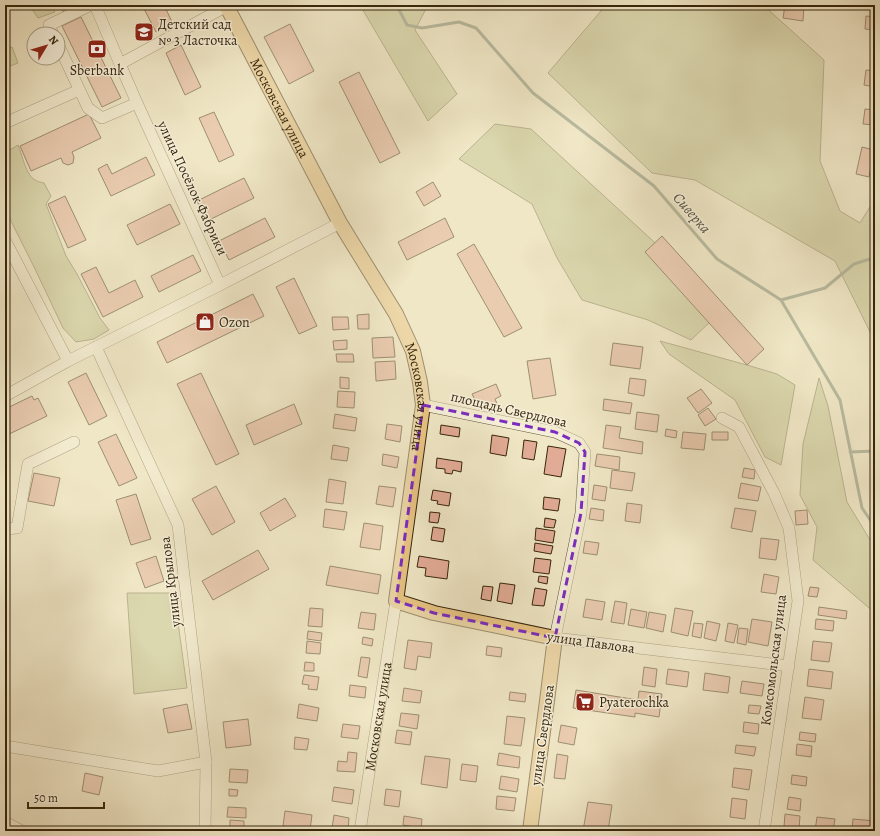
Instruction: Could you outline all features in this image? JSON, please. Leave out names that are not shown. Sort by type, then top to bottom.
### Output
[{"type":"main road","name":"Московская улица","points":[[226,6],[340,223],[396,314],[413,351],[420,382],[423,405],[396,601]]},
{"type":"main road","name":"улица Павлова","points":[[396,601],[434,613],[555,638]]},
{"type":"main road","name":"улица Свердлова","points":[[530,831],[555,638]]},
{"type":"street","points":[[49,26],[91,5]]},
{"type":"street","name":"улица Посёлок Фабрики","points":[[95,5],[137,103],[220,285]]},
{"type":"street","points":[[120,64],[226,6]]},
{"type":"street","points":[[66,62],[88,108],[102,118],[137,103]]},
{"type":"street","points":[[5,123],[79,90]]},
{"type":"street","points":[[5,396],[68,361],[340,223]]},
{"type":"street","points":[[5,240],[68,361]]},
{"type":"street","name":"улица Крылова","points":[[96,347],[178,525],[206,762],[205,831]]},
{"type":"street","name":"площадь Свердлова","points":[[423,405],[555,432],[580,442],[585,452],[581,513],[555,638]]},
{"type":"street","name":"Комсомольская улица","points":[[722,418],[739,427],[774,493],[790,528],[798,601],[764,831]]},
{"type":"street","points":[[5,529],[17,528],[28,464],[74,442]]},
{"type":"street","name":"Московская улица","points":[[360,831],[396,601]]},
{"type":"street","name":"улица Павлова","points":[[555,638],[789,666]]},
{"type":"street","points":[[5,746],[158,771],[206,762]]},
{"type":"street","points":[[5,822],[22,831]]},
{"type":"highlighted area","points":[[423,405],[555,432],[579,443],[585,452],[581,513],[555,638],[434,613],[396,601]]},
{"type":"green space","points":[[29,5],[51,5],[55,12],[38,18]]},
{"type":"green space","points":[[360,5],[428,5],[415,30],[457,94],[428,121]]},
{"type":"green space","points":[[606,5],[763,5],[824,60],[820,161],[840,211],[860,223],[875,199],[875,342],[835,261],[695,180],[652,173],[548,73]]},
{"type":"green space","points":[[12,47],[18,63],[5,68],[5,50]]},
{"type":"green space","points":[[495,124],[531,129],[688,273],[712,320],[691,340],[648,320],[582,300],[557,258],[532,204],[459,159]]},
{"type":"green space","points":[[18,145],[29,174],[38,182],[44,183],[51,196],[46,204],[66,256],[100,318],[109,330],[94,339],[76,342],[63,328],[10,219],[5,195],[5,153]]},
{"type":"green space","points":[[660,341],[777,374],[795,385],[781,465],[765,457],[735,400],[669,354]]},
{"type":"green space","points":[[819,378],[828,406],[847,502],[875,548],[875,613],[813,560],[817,527],[800,495],[803,444]]},
{"type":"green space","points":[[127,593],[174,593],[187,688],[134,694]]},
{"type":"building","points":[[60,5],[79,5],[64,13]]},
{"type":"building","name":"Детский сад № 3 Ласточка","points":[[142,5],[164,5],[173,24],[156,32]]},
{"type":"building","points":[[785,5],[804,6],[803,21],[783,18]]},
{"type":"building","points":[[866,16],[875,17],[875,30],[865,29]]},
{"type":"building","points":[[81,17],[121,98],[102,107],[66,34],[66,26],[62,26]]},
{"type":"building","points":[[290,24],[314,71],[289,84],[264,37]]},
{"type":"building","points":[[181,45],[201,87],[185,95],[166,53]]},
{"type":"building","points":[[866,70],[875,71],[875,87],[864,85]]},
{"type":"building","points":[[359,72],[400,153],[380,163],[339,82]]},
{"type":"building","points":[[865,109],[875,110],[875,125],[863,124]]},
{"type":"building","points":[[214,112],[234,155],[219,162],[199,118]]},
{"type":"building","points":[[89,114],[101,138],[72,152],[74,157],[73,163],[68,165],[63,163],[61,158],[31,171],[20,146]]},
{"type":"building","points":[[862,147],[874,150],[869,177],[856,174]]},
{"type":"building","points":[[146,157],[155,175],[111,196],[98,169],[107,164],[112,174]]},
{"type":"building","points":[[244,178],[254,198],[207,221],[197,201]]},
{"type":"building","points":[[433,182],[441,196],[424,206],[416,192]]},
{"type":"building","points":[[65,196],[86,240],[68,248],[48,204]]},
{"type":"building","points":[[170,204],[180,224],[137,245],[127,225]]},
{"type":"building","points":[[265,218],[275,237],[229,260],[219,241]]},
{"type":"building","points":[[445,218],[454,237],[407,260],[398,242]]},
{"type":"building","points":[[662,236],[764,349],[747,365],[645,252]]},
{"type":"building","points":[[474,244],[522,328],[504,337],[457,254]]},
{"type":"building","points":[[193,255],[201,271],[159,292],[151,276]]},
{"type":"building","points":[[96,267],[109,293],[135,280],[143,297],[103,317],[81,274]]},
{"type":"building","points":[[294,278],[317,326],[299,334],[276,287]]},
{"type":"building","points":[[253,294],[264,316],[167,363],[157,342]]},
{"type":"building","points":[[369,314],[369,329],[358,329],[357,315]]},
{"type":"building","points":[[332,317],[348,317],[349,329],[333,330]]},
{"type":"building","points":[[393,337],[395,357],[373,358],[372,338]]},
{"type":"building","points":[[347,340],[347,349],[334,350],[333,341]]},
{"type":"building","points":[[613,343],[643,347],[640,369],[610,365]]},
{"type":"building","points":[[336,354],[353,354],[354,362],[337,362]]},
{"type":"building","points":[[550,358],[556,395],[533,399],[527,361]]},
{"type":"building","points":[[395,361],[396,379],[376,381],[375,362]]},
{"type":"building","points":[[86,373],[107,416],[89,425],[68,382]]},
{"type":"building","points":[[201,373],[239,454],[216,465],[177,384]]},
{"type":"building","points":[[340,377],[349,378],[349,389],[340,388]]},
{"type":"building","points":[[630,378],[646,380],[644,396],[628,393]]},
{"type":"building","points":[[496,384],[501,396],[495,399],[498,406],[487,410],[484,403],[478,406],[472,394]]},
{"type":"building","points":[[701,389],[712,403],[698,413],[687,398]]},
{"type":"building","points":[[338,391],[355,392],[354,408],[337,407]]},
{"type":"building","points":[[32,396],[34,400],[38,398],[47,416],[5,436],[5,409]]},
{"type":"building","points":[[604,399],[632,403],[630,414],[603,410]]},
{"type":"building","points":[[294,404],[302,424],[254,445],[246,425]]},
{"type":"building","points":[[708,408],[716,419],[705,426],[698,415]]},
{"type":"building","points":[[637,412],[659,415],[657,432],[635,429]]},
{"type":"building","points":[[335,414],[357,418],[355,431],[333,428]]},
{"type":"building","points":[[387,424],[402,426],[400,442],[385,439]]},
{"type":"building","points":[[441,425],[460,428],[459,437],[440,434]]},
{"type":"building","points":[[606,425],[621,427],[619,438],[643,442],[642,454],[603,448]]},
{"type":"building","points":[[666,429],[677,431],[676,438],[665,436]]},
{"type":"building","points":[[683,432],[706,434],[704,450],[681,448]]},
{"type":"building","points":[[712,432],[728,432],[728,440],[712,440]]},
{"type":"building","points":[[116,434],[137,478],[119,486],[98,442]]},
{"type":"building","points":[[492,435],[509,438],[506,456],[490,453]]},
{"type":"building","points":[[524,440],[537,442],[534,460],[522,458]]},
{"type":"building","points":[[333,445],[349,448],[347,461],[331,459]]},
{"type":"building","points":[[548,446],[566,449],[561,477],[544,474]]},
{"type":"building","points":[[383,454],[399,457],[397,468],[382,465]]},
{"type":"building","points":[[597,454],[620,457],[619,470],[595,466]]},
{"type":"building","points":[[437,458],[462,462],[461,472],[453,470],[452,474],[445,473],[445,469],[436,468]]},
{"type":"building","points":[[744,468],[755,470],[754,479],[742,477]]},
{"type":"building","points":[[612,470],[635,473],[632,491],[610,488]]},
{"type":"building","points":[[34,473],[60,478],[54,506],[28,501]]},
{"type":"building","points":[[329,479],[346,482],[343,504],[326,502]]},
{"type":"building","points":[[741,483],[761,487],[758,501],[738,498]]},
{"type":"building","points":[[594,485],[607,487],[605,501],[592,499]]},
{"type":"building","points":[[216,486],[235,522],[212,535],[192,499]]},
{"type":"building","points":[[379,486],[396,488],[393,507],[376,504]]},
{"type":"building","points":[[433,490],[451,493],[449,506],[437,504],[438,501],[431,500]]},
{"type":"building","points":[[136,494],[151,539],[131,545],[116,500]]},
{"type":"building","points":[[544,497],[560,499],[558,511],[543,509]]},
{"type":"building","points":[[285,498],[296,516],[270,531],[260,513]]},
{"type":"building","points":[[627,503],[642,505],[640,523],[625,521]]},
{"type":"building","points":[[591,508],[604,510],[603,521],[589,519]]},
{"type":"building","points":[[735,508],[756,511],[752,532],[731,528]]},
{"type":"building","points":[[325,509],[347,512],[344,530],[323,527]]},
{"type":"building","points":[[807,510],[808,524],[796,525],[795,511]]},
{"type":"building","points":[[430,512],[440,513],[438,523],[429,522]]},
{"type":"building","points":[[545,518],[556,520],[554,528],[544,527]]},
{"type":"building","points":[[364,523],[383,526],[380,550],[360,547]]},
{"type":"building","points":[[433,527],[445,529],[443,542],[431,540]]},
{"type":"building","points":[[536,528],[555,531],[553,543],[535,540]]},
{"type":"building","points":[[761,538],[779,540],[776,560],[759,558]]},
{"type":"building","points":[[585,541],[599,543],[597,555],[583,553]]},
{"type":"building","points":[[535,543],[553,546],[551,554],[534,551]]},
{"type":"building","points":[[258,550],[269,569],[213,600],[202,581]]},
{"type":"building","points":[[156,556],[164,581],[145,588],[136,563]]},
{"type":"building","points":[[419,556],[449,561],[447,579],[425,576],[426,568],[417,567]]},
{"type":"building","points":[[535,558],[551,560],[549,574],[533,572]]},
{"type":"building","points":[[330,566],[381,575],[378,594],[326,585]]},
{"type":"building","points":[[764,574],[779,577],[776,594],[761,592]]},
{"type":"building","points":[[539,576],[548,577],[547,584],[538,582]]},
{"type":"building","points":[[500,583],[515,585],[512,604],[497,601]]},
{"type":"building","points":[[483,586],[493,587],[491,601],[481,599]]},
{"type":"building","points":[[810,587],[819,588],[817,597],[808,596]]},
{"type":"building","points":[[535,588],[547,590],[544,606],[532,605]]},
{"type":"building","points":[[586,599],[605,602],[602,620],[583,617]]},
{"type":"building","points":[[615,601],[627,603],[624,624],[611,622]]},
{"type":"building","points":[[819,607],[847,611],[846,619],[818,615]]},
{"type":"building","points":[[310,608],[323,609],[322,627],[308,626]]},
{"type":"building","points":[[675,608],[693,611],[688,636],[671,632]]},
{"type":"building","points":[[631,609],[647,612],[644,628],[628,625]]},
{"type":"building","points":[[361,612],[376,614],[374,630],[358,628]]},
{"type":"building","points":[[649,612],[666,615],[663,632],[646,628]]},
{"type":"building","points":[[752,619],[772,622],[768,646],[748,642]]},
{"type":"building","points":[[816,619],[834,621],[833,631],[815,629]]},
{"type":"building","points":[[707,621],[720,624],[716,641],[704,638]]},
{"type":"building","points":[[694,623],[703,624],[701,638],[692,636]]},
{"type":"building","points":[[728,623],[738,625],[734,643],[725,641]]},
{"type":"building","points":[[739,628],[748,629],[746,645],[737,643]]},
{"type":"building","points":[[308,631],[322,633],[321,641],[307,639]]},
{"type":"building","points":[[363,637],[373,639],[372,646],[362,644]]},
{"type":"building","points":[[408,640],[432,643],[430,658],[418,656],[416,670],[404,668]]},
{"type":"building","points":[[307,641],[321,643],[320,654],[306,653]]},
{"type":"building","points":[[813,641],[832,643],[829,662],[811,660]]},
{"type":"building","points":[[487,646],[502,648],[501,657],[486,655]]},
{"type":"building","points":[[361,657],[370,658],[367,678],[358,676]]},
{"type":"building","points":[[305,662],[314,663],[314,671],[304,671]]},
{"type":"building","points":[[644,667],[657,669],[655,687],[642,685]]},
{"type":"building","points":[[668,669],[689,672],[687,687],[666,684]]},
{"type":"building","points":[[809,669],[833,672],[831,689],[807,686]]},
{"type":"building","points":[[705,673],[730,677],[728,693],[703,690]]},
{"type":"building","points":[[304,675],[319,677],[317,690],[308,689],[309,685],[302,684]]},
{"type":"building","points":[[742,681],[764,684],[762,696],[740,693]]},
{"type":"building","points":[[350,685],[366,687],[365,698],[349,696]]},
{"type":"building","points":[[404,688],[422,691],[420,703],[402,701]]},
{"type":"building","points":[[576,690],[638,700],[639,691],[662,694],[659,717],[635,713],[635,717],[573,708]]},
{"type":"building","points":[[510,692],[526,694],[525,702],[509,700]]},
{"type":"building","points":[[805,697],[824,700],[821,720],[802,718]]},
{"type":"building","points":[[187,704],[192,729],[168,733],[163,709]]},
{"type":"building","points":[[299,704],[319,708],[317,721],[297,718]]},
{"type":"building","points":[[749,705],[761,706],[759,714],[748,713]]},
{"type":"building","points":[[401,713],[419,715],[417,729],[399,726]]},
{"type":"building","points":[[507,716],[525,718],[521,746],[504,744]]},
{"type":"building","points":[[248,719],[251,745],[226,748],[223,722]]},
{"type":"building","points":[[744,722],[759,724],[758,734],[743,732]]},
{"type":"building","points":[[343,724],[360,726],[358,739],[341,737]]},
{"type":"building","points":[[561,725],[577,728],[574,745],[558,742]]},
{"type":"building","points":[[397,730],[412,732],[410,745],[395,743]]},
{"type":"building","points":[[800,732],[816,734],[815,742],[799,740]]},
{"type":"building","points":[[295,737],[309,739],[307,750],[294,749]]},
{"type":"building","points":[[797,744],[812,746],[811,757],[796,755]]},
{"type":"building","points":[[736,745],[756,747],[754,756],[735,753]]},
{"type":"building","points":[[348,752],[357,753],[355,772],[337,771],[338,761],[347,762]]},
{"type":"building","points":[[499,753],[520,757],[519,768],[497,765]]},
{"type":"building","points":[[557,754],[568,756],[565,779],[554,778]]},
{"type":"building","points":[[425,756],[450,759],[447,788],[421,784]]},
{"type":"building","points":[[462,764],[478,766],[476,782],[460,780]]},
{"type":"building","points":[[734,768],[752,770],[749,790],[732,787]]},
{"type":"building","points":[[230,769],[248,770],[247,783],[229,782]]},
{"type":"building","points":[[85,773],[103,777],[99,795],[82,791]]},
{"type":"building","points":[[792,775],[807,777],[806,786],[791,784]]},
{"type":"building","points":[[501,776],[519,779],[517,792],[499,789]]},
{"type":"building","points":[[334,787],[354,790],[352,804],[332,801]]},
{"type":"building","points":[[229,789],[238,790],[237,796],[229,796]]},
{"type":"building","points":[[386,789],[401,791],[399,807],[384,805]]},
{"type":"building","points":[[497,796],[516,798],[514,811],[496,809]]},
{"type":"building","points":[[789,797],[801,799],[800,811],[787,809]]},
{"type":"building","points":[[732,798],[747,800],[745,819],[730,817]]},
{"type":"building","points":[[588,802],[612,805],[608,831],[583,831]]},
{"type":"building","points":[[228,807],[246,808],[246,818],[227,817]]},
{"type":"building","points":[[285,811],[312,815],[310,830],[283,826]]},
{"type":"building","points":[[785,814],[800,816],[799,829],[784,827]]},
{"type":"building","points":[[334,815],[349,818],[348,830],[332,828]]},
{"type":"building","points":[[404,816],[422,819],[421,828],[403,825]]},
{"type":"building","points":[[817,817],[835,819],[833,831],[815,831]]},
{"type":"building","points":[[853,819],[875,821],[874,831],[852,831]]},
{"type":"building","points":[[230,820],[244,821],[244,831],[230,831]]},
{"type":"waterway","name":"Сиверка","points":[[399,5],[398,8],[407,25],[422,28],[459,22],[476,28],[533,93],[654,186],[717,259],[781,300],[840,400],[862,508],[875,527]]},
{"type":"waterway","points":[[781,300],[825,288],[854,264],[870,259],[875,261]]},
{"type":"waterway","points":[[850,452],[875,451]]},
{"type":"place","name":"Детский сад № 3 Ласточка","points":[[144,32]]},
{"type":"place","name":"Sberbank","points":[[97,49]]},
{"type":"place","name":"Ozon","points":[[205,322]]},
{"type":"place","name":"Pyaterochka","points":[[585,702]]}]
